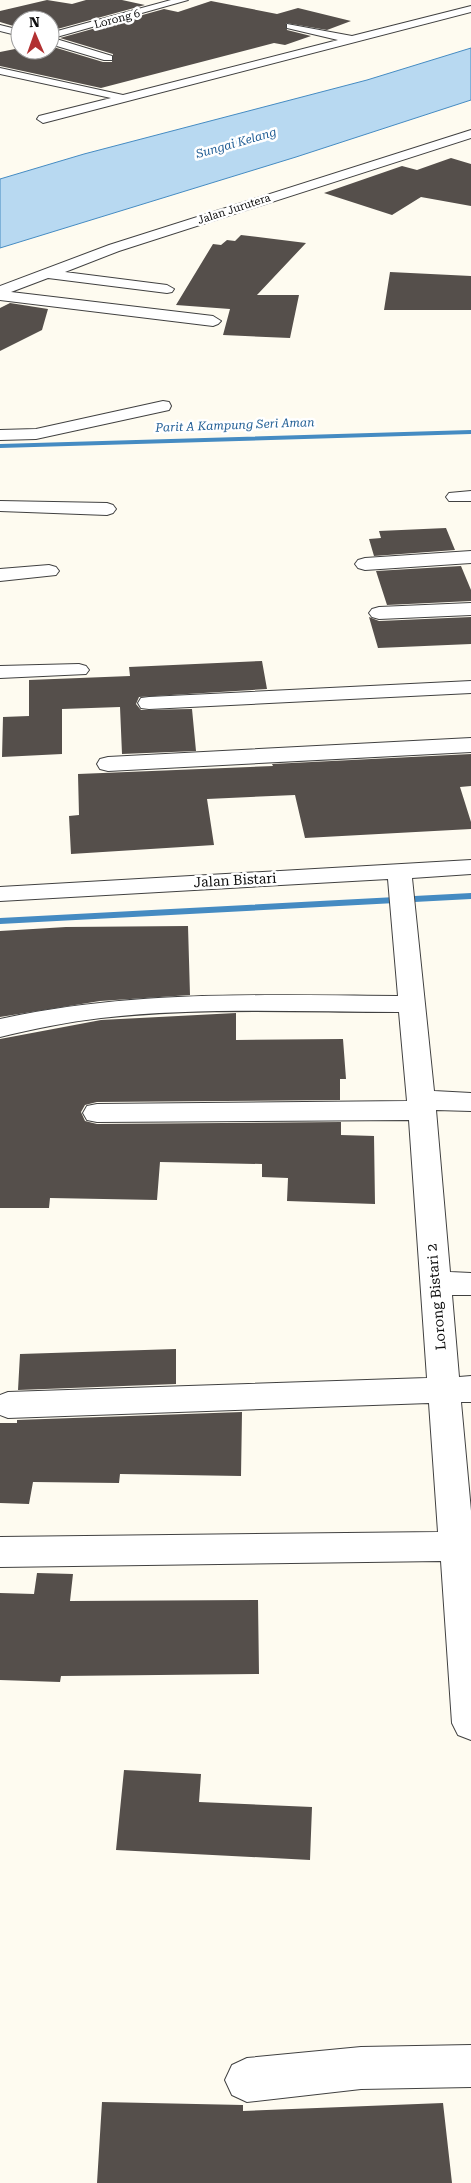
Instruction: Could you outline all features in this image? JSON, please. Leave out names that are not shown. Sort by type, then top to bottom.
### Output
[{"type":"street","name":"Lorong 6","points":[[60,33],[184,0]]},
{"type":"street","points":[[43,119],[471,9]]},
{"type":"street","points":[[292,26],[353,40]]},
{"type":"street","points":[[60,44],[108,58]]},
{"type":"street","points":[[0,72],[127,98]]},
{"type":"street","name":"Jalan Jurutera","points":[[0,290],[114,248],[471,134]]},
{"type":"street","points":[[190,224],[203,234]]},
{"type":"street","points":[[114,248],[149,252]]},
{"type":"street","points":[[43,274],[166,289]]},
{"type":"street","points":[[0,295],[213,321]]},
{"type":"street","points":[[0,435],[36,434],[163,406]]},
{"type":"street","points":[[0,506],[107,509]]},
{"type":"street","points":[[365,564],[471,557]]},
{"type":"street","points":[[0,575],[50,571]]},
{"type":"street","points":[[471,594],[385,605],[471,609]]},
{"type":"street","points":[[0,672],[79,670]]},
{"type":"street","points":[[149,703],[471,687]]},
{"type":"street","points":[[108,764],[471,745]]},
{"type":"street","name":"Jalan Bistari","points":[[0,894],[401,889],[471,867]]},
{"type":"street","name":"Lorong Bistari 2","points":[[401,889],[435,1283],[458,1389],[457,1546],[466,1606],[471,1723]]},
{"type":"street","points":[[0,1028],[31,1020],[114,1009],[207,1004],[412,1004]]},
{"type":"street","points":[[97,1113],[421,1105],[471,1102]]},
{"type":"street","points":[[435,1283],[471,1284]]},
{"type":"street","points":[[8,1405],[458,1389]]},
{"type":"street","points":[[0,1552],[457,1546]]},
{"type":"street","points":[[246,2080],[361,2068],[471,2066]]},
{"type":"water","name":"Sungai Kelang","points":[[471,48],[471,100],[296,157],[0,248],[0,179],[84,154],[367,80]]},
{"type":"building","points":[[47,0],[72,4],[86,0],[122,0],[145,5],[60,28],[60,10],[10,10],[10,25],[0,22],[0,11]]},
{"type":"building","points":[[211,1],[277,14],[298,8],[351,21],[327,30],[286,23],[287,30],[311,36],[285,45],[274,43],[101,88],[0,66],[0,52],[10,50],[10,60],[60,60],[60,49],[103,62],[112,62],[113,54],[60,38],[164,9],[178,12]]},
{"type":"building","points":[[451,158],[471,164],[471,206],[421,197],[392,215],[324,193],[402,166],[417,170]]},
{"type":"building","points":[[241,235],[306,243],[257,295],[299,295],[290,338],[223,335],[230,309],[176,305],[213,244],[221,245],[227,240],[235,241]]},
{"type":"building","points":[[390,272],[471,276],[471,310],[384,310]]},
{"type":"building","points":[[10,303],[48,309],[42,330],[0,351],[0,308]]},
{"type":"building","points":[[446,528],[455,550],[374,556],[369,539],[381,538],[379,531]]},
{"type":"building","points":[[461,566],[471,590],[471,601],[387,605],[376,571]]},
{"type":"building","points":[[369,617],[379,621],[471,617],[471,644],[378,648]]},
{"type":"building","points":[[262,661],[267,689],[139,697],[136,704],[141,710],[192,709],[196,751],[122,754],[120,707],[62,709],[62,754],[2,757],[3,717],[29,716],[29,680],[130,676],[129,667]]},
{"type":"building","points":[[471,754],[471,786],[460,787],[471,822],[471,829],[305,838],[295,795],[207,799],[214,845],[71,854],[69,816],[79,815],[78,774],[273,766],[272,764]]},
{"type":"building","points":[[188,926],[190,995],[100,1001],[0,1017],[0,931],[66,927]]},
{"type":"building","points":[[236,1013],[236,1040],[343,1039],[346,1079],[340,1079],[340,1100],[97,1102],[85,1105],[81,1112],[85,1121],[97,1124],[341,1122],[341,1135],[374,1136],[375,1204],[287,1201],[288,1178],[262,1177],[262,1164],[160,1162],[157,1200],[50,1198],[49,1208],[0,1208],[0,1039],[101,1020]]},
{"type":"building","points":[[176,1349],[176,1384],[18,1390],[20,1354]]},
{"type":"building","points":[[242,1412],[241,1476],[120,1474],[119,1483],[33,1482],[29,1504],[0,1503],[0,1423],[17,1423],[17,1420]]},
{"type":"building","points":[[37,1573],[73,1574],[70,1601],[258,1600],[259,1674],[61,1676],[60,1682],[0,1680],[0,1593],[34,1594]]},
{"type":"building","points":[[124,1770],[201,1774],[199,1802],[312,1807],[310,1860],[116,1850]]},
{"type":"building","points":[[102,2102],[243,2105],[243,2111],[443,2103],[452,2183],[97,2183]]},
{"type":"waterway","name":"Parit A Kampung Seri Aman","points":[[0,446],[471,432]]},
{"type":"waterway","points":[[0,921],[471,896]]}]
